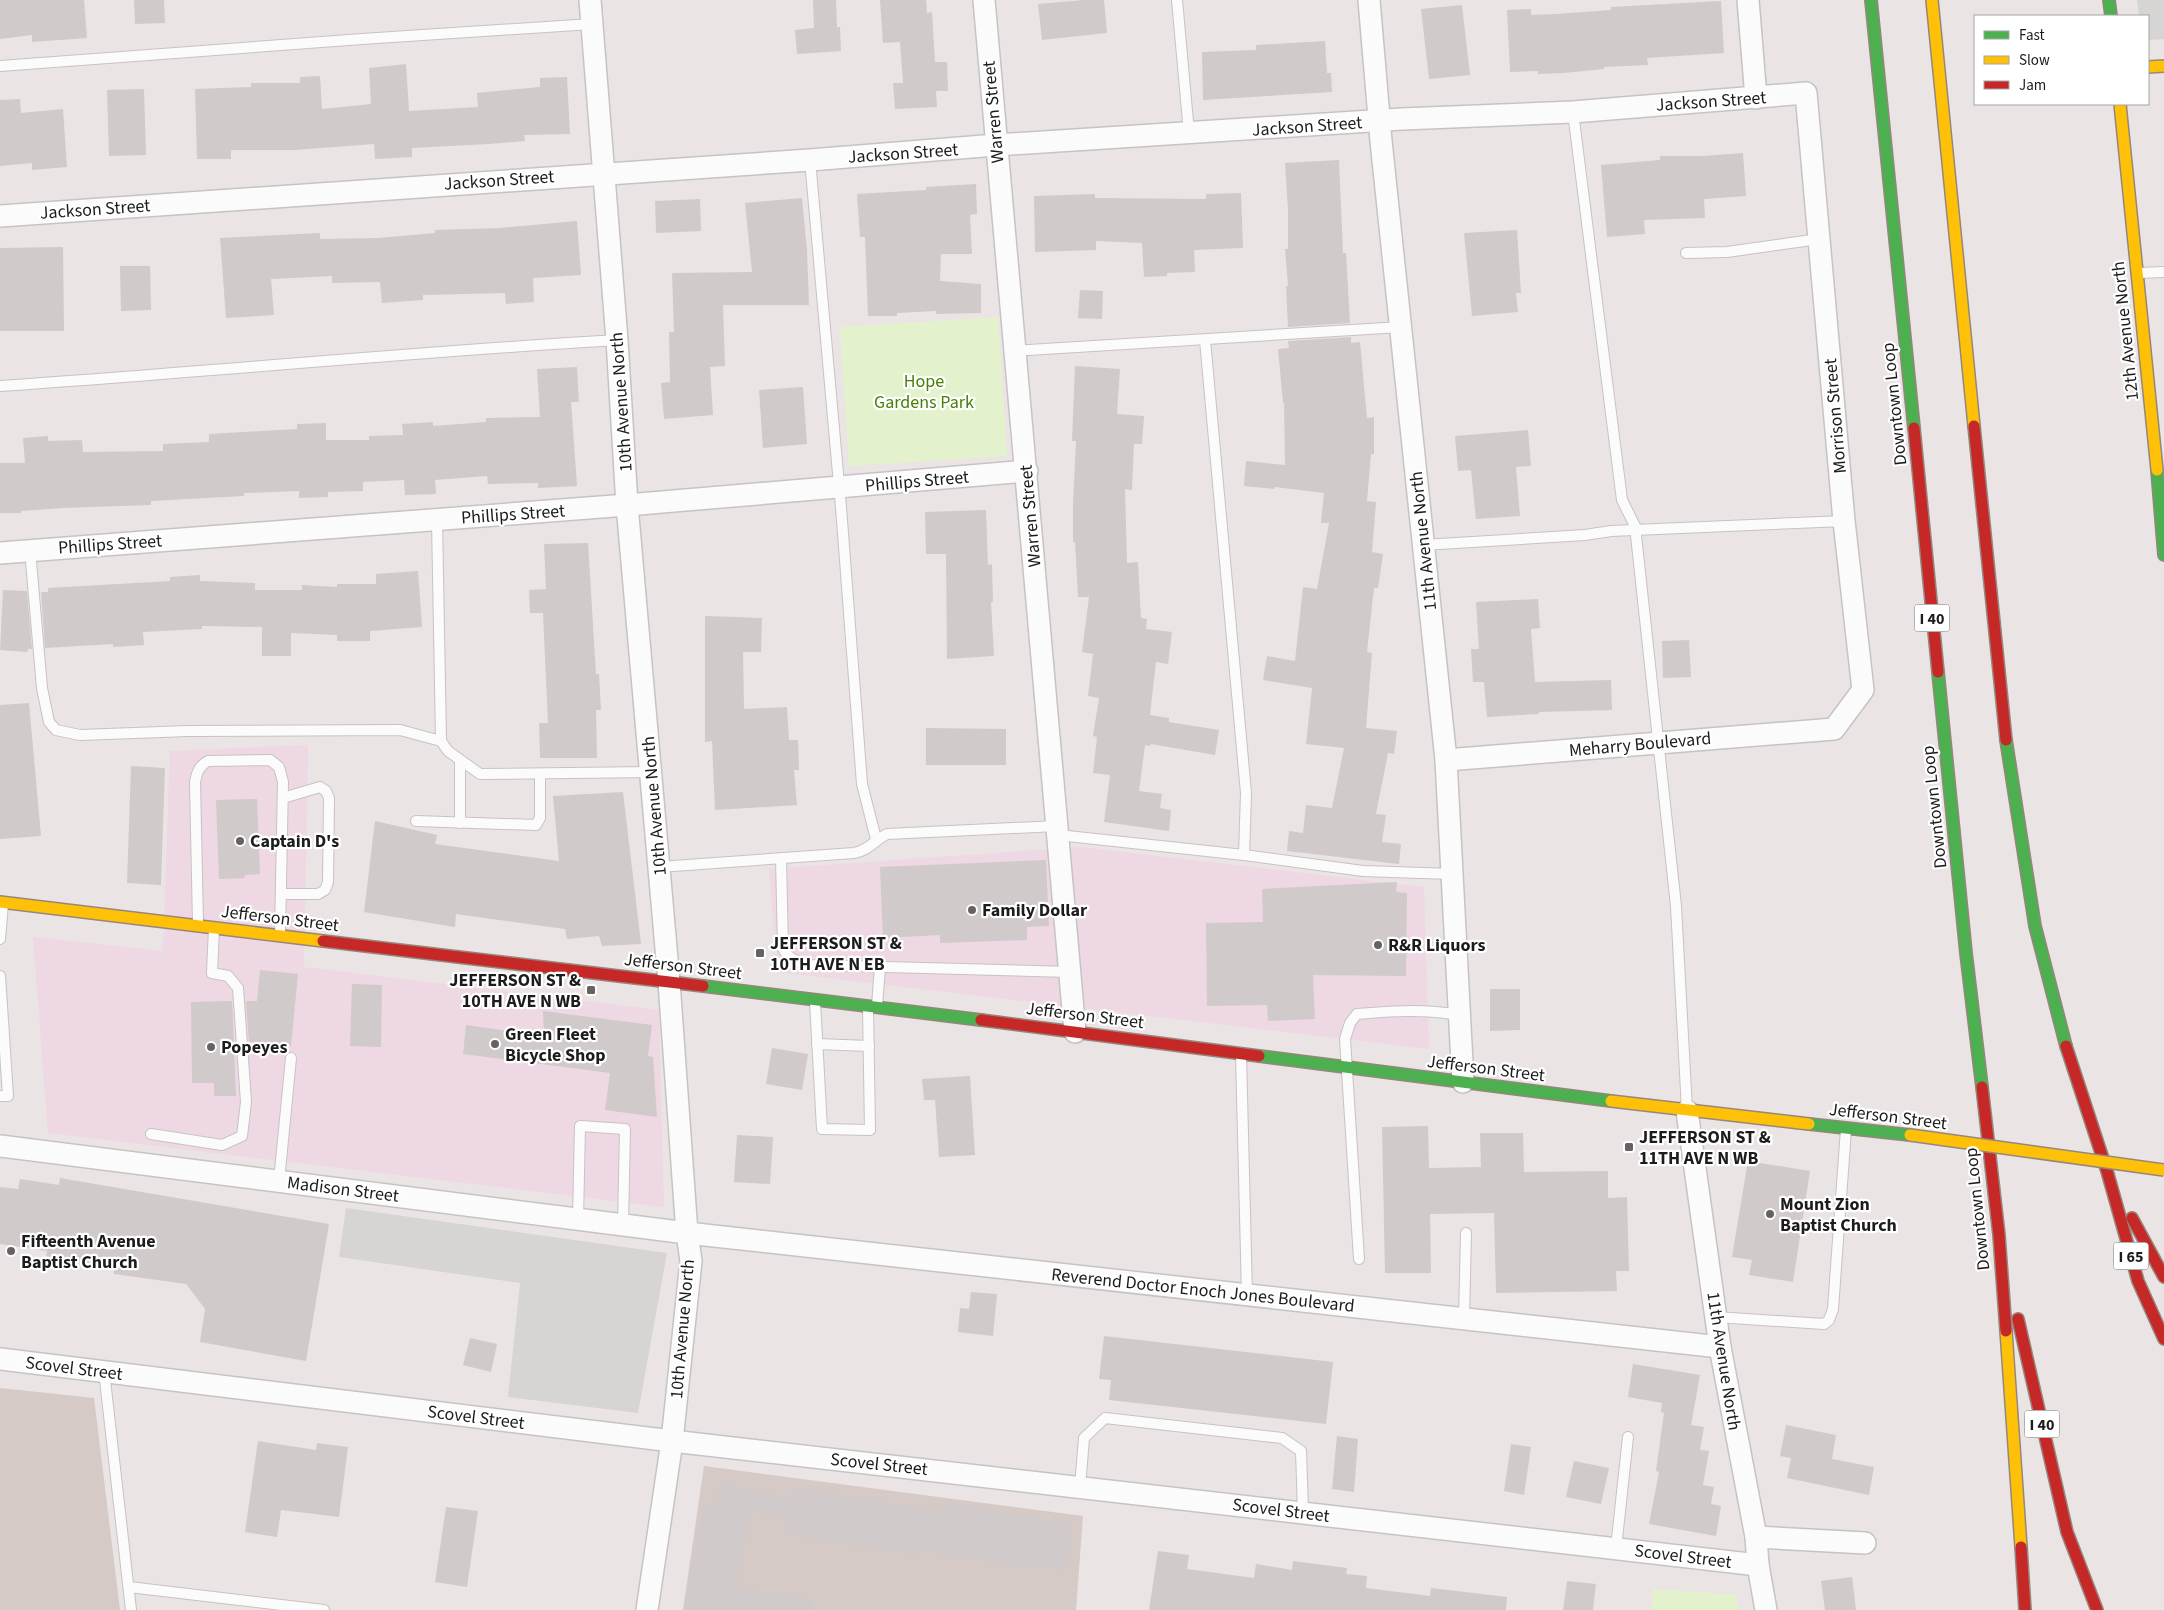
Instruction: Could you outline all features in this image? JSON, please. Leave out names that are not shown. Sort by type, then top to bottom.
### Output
[{"type":"main road","name":"Downtown Loop","points":[[1871,0],[1966,953],[1999,1235],[2025,1610]]},
{"type":"main road","points":[[1932,0],[2002,717],[2035,926],[2059,1024],[2106,1171],[2164,1278]]},
{"type":"main road","points":[[2110,0],[2111,15]]},
{"type":"main road","points":[[2149,67],[2164,66]]},
{"type":"main road","name":"12th Avenue North","points":[[2120,105],[2136,273],[2161,472],[2164,555]]},
{"type":"main road","name":"Jefferson Street","points":[[1,902],[872,1006],[1687,1111],[1910,1135],[2164,1170]]},
{"type":"main road","name":"I 65","points":[[2106,1171],[2138,1281],[2164,1338]]},
{"type":"main road","name":"I 40","points":[[1999,1235],[2067,1532],[2096,1610]]},
{"type":"street","name":"10th Avenue North","points":[[590,0],[617,340],[626,505],[669,982],[686,1233],[691,1261],[672,1441],[647,1610]]},
{"type":"street","name":"Warren Street","points":[[984,0],[1013,351],[1026,471],[1075,1032]]},
{"type":"street","name":"11th Avenue North","points":[[1370,0],[1379,121],[1446,760],[1463,1082]]},
{"type":"street","points":[[1748,0],[1756,98]]},
{"type":"street","name":"Jackson Street","points":[[0,216],[1189,133],[1379,121],[1573,112],[1806,93]]},
{"type":"street","name":"Morrison Street","points":[[1806,93],[1844,521],[1863,690],[1834,729]]},
{"type":"street","name":"Phillips Street","points":[[0,552],[437,520],[840,488],[1026,471]]},
{"type":"street","name":"Meharry Boulevard","points":[[1446,760],[1834,729]]},
{"type":"street","name":"11th Avenue North","points":[[1687,1111],[1720,1347],[1756,1537],[1758,1565],[1766,1610]]},
{"type":"street","name":"Madison Street","points":[[0,1146],[686,1233]]},
{"type":"street","name":"Reverend Doctor Enoch Jones Boulevard","points":[[686,1233],[1720,1347]]},
{"type":"street","name":"Scovel Street","points":[[0,1359],[672,1441],[1758,1565]]},
{"type":"street","points":[[1756,1537],[1865,1543]]},
{"type":"lane","points":[[1177,0],[1189,133]]},
{"type":"lane","points":[[0,66],[592,24]]},
{"type":"lane","points":[[1573,112],[1622,500],[1635,530],[1676,906],[1687,1111]]},
{"type":"lane","points":[[810,160],[840,488],[862,784],[876,839]]},
{"type":"lane","points":[[1686,253],[1727,252],[1819,239]]},
{"type":"lane","points":[[2136,273],[2164,272]]},
{"type":"lane","points":[[1013,351],[1401,327]]},
{"type":"lane","points":[[0,386],[240,369],[434,351],[617,340]]},
{"type":"lane","points":[[1205,340],[1246,793],[1244,855]]},
{"type":"lane","points":[[437,520],[441,741],[448,751],[480,774],[650,772]]},
{"type":"lane","points":[[1423,545],[1635,530],[1844,521]]},
{"type":"lane","points":[[30,550],[42,688],[49,722],[56,730],[80,735],[188,731],[400,730],[441,741]]},
{"type":"lane","points":[[198,926],[195,782],[197,772],[202,764],[208,761],[270,760],[275,763],[282,773],[280,936]]},
{"type":"lane","points":[[460,761],[460,823]]},
{"type":"lane","points":[[416,821],[533,826],[539,822],[540,818],[540,774]]},
{"type":"lane","points":[[281,894],[318,894],[325,890],[328,882],[329,798],[326,791],[320,787],[283,798]]},
{"type":"lane","points":[[659,867],[862,851],[876,839],[887,834],[1057,831],[1363,871],[1452,874]]},
{"type":"lane","points":[[781,858],[783,948],[797,962],[880,967],[1069,972]]},
{"type":"lane","points":[[0,939],[1,902]]},
{"type":"lane","points":[[151,1134],[222,1145],[242,1136],[246,1102],[238,988],[228,976],[212,973],[214,927]]},
{"type":"lane","points":[[815,999],[822,1128],[870,1130],[869,1046],[872,1006],[880,967]]},
{"type":"lane","points":[[0,976],[8,1096],[0,1096]]},
{"type":"lane","points":[[1359,1259],[1345,1039],[1350,1023],[1357,1014],[1436,1010],[1459,1015]]},
{"type":"lane","points":[[818,1044],[869,1046]]},
{"type":"lane","points":[[1241,1053],[1247,1295]]},
{"type":"lane","points":[[279,1181],[291,1058]]},
{"type":"lane","points":[[578,1219],[580,1126],[625,1129],[623,1225]]},
{"type":"lane","points":[[1716,1317],[1824,1324],[1829,1320],[1833,1309],[1846,1128]]},
{"type":"lane","points":[[1464,1319],[1466,1233]]},
{"type":"lane","points":[[104,1371],[131,1610]]},
{"type":"lane","points":[[1080,1487],[1084,1438],[1105,1418],[1282,1438],[1301,1451],[1303,1512]]},
{"type":"lane","points":[[1616,1548],[1628,1437]]},
{"type":"lane","points":[[129,1587],[324,1610]]},
{"type":"shaded area","points":[[2137,0],[2164,0],[2164,39],[2149,40],[2149,15],[2139,15]]},
{"type":"shaded area","points":[[308,745],[304,967],[659,1010],[664,1207],[48,1133],[33,937],[163,951],[170,751]]},
{"type":"shaded area","points":[[1080,847],[1424,887],[1429,1049],[777,972],[769,869]]},
{"type":"shaded area","points":[[346,1208],[667,1253],[638,1413],[508,1397],[520,1283],[339,1257]]},
{"type":"shaded area","points":[[0,1388],[94,1398],[120,1610],[0,1610]]},
{"type":"shaded area","points":[[704,1466],[1083,1516],[1076,1610],[683,1610]]},
{"type":"green space","name":"Hope Gardens Park","points":[[998,317],[1007,456],[849,466],[840,327]]},
{"type":"green space","points":[[1653,1589],[1736,1595],[1738,1610],[1652,1610]]},
{"type":"building","points":[[0,0],[84,0],[87,38],[32,42],[32,35],[0,39]]},
{"type":"building","points":[[134,0],[164,0],[165,23],[135,24]]},
{"type":"building","points":[[813,0],[836,0],[837,27],[840,27],[841,51],[797,54],[795,30],[814,28]]},
{"type":"building","points":[[880,0],[926,0],[927,13],[932,12],[935,62],[947,62],[948,91],[936,91],[937,107],[895,109],[893,83],[903,83],[900,42],[883,43]]},
{"type":"building","points":[[1104,0],[1107,33],[1042,40],[1038,4]]},
{"type":"building","points":[[1721,1],[1724,53],[1647,58],[1648,65],[1604,67],[1604,69],[1564,73],[1538,74],[1538,71],[1510,72],[1507,10],[1531,9],[1531,15],[1556,14],[1611,10],[1611,7]]},
{"type":"building","points":[[1462,5],[1470,75],[1429,79],[1421,9]]},
{"type":"building","points":[[1325,41],[1327,73],[1331,73],[1332,92],[1203,100],[1202,52],[1256,50],[1256,45]]},
{"type":"building","points":[[406,64],[409,111],[478,107],[477,93],[540,87],[540,78],[567,77],[570,134],[524,135],[525,141],[412,148],[412,157],[375,159],[374,144],[294,150],[231,150],[231,159],[197,159],[195,89],[251,87],[251,83],[300,83],[300,77],[320,76],[322,109],[371,104],[369,68]]},
{"type":"building","points":[[144,89],[146,155],[109,156],[107,90]]},
{"type":"building","points":[[20,99],[21,113],[63,109],[67,167],[32,170],[32,163],[0,166],[0,100]]},
{"type":"building","points":[[1743,153],[1746,196],[1704,199],[1705,218],[1644,220],[1645,234],[1607,237],[1601,165],[1660,160],[1660,156],[1703,156]]},
{"type":"building","points":[[1339,160],[1343,253],[1346,253],[1350,323],[1288,327],[1286,286],[1288,286],[1285,249],[1288,249],[1288,210],[1285,163]]},
{"type":"building","points":[[976,184],[977,214],[970,215],[972,254],[941,254],[940,281],[981,284],[981,313],[936,314],[936,311],[897,313],[897,316],[868,316],[865,237],[860,237],[857,194],[926,190],[926,187]]},
{"type":"building","points":[[1241,193],[1243,248],[1194,250],[1195,272],[1167,273],[1167,276],[1144,277],[1142,243],[1096,241],[1096,250],[1035,252],[1034,196],[1095,194],[1095,198],[1206,199],[1206,194]]},
{"type":"building","points":[[802,198],[807,250],[809,305],[723,305],[725,366],[710,367],[713,415],[664,419],[661,383],[670,382],[669,332],[674,332],[672,273],[752,272],[745,203]]},
{"type":"building","points":[[700,199],[701,231],[656,233],[655,201]]},
{"type":"building","points":[[577,221],[581,275],[533,278],[534,302],[506,304],[505,293],[423,295],[423,300],[382,303],[380,282],[332,283],[332,276],[271,279],[274,315],[226,318],[220,238],[320,233],[320,239],[378,238],[435,233],[435,230],[500,228]]},
{"type":"building","points":[[1517,230],[1521,293],[1516,293],[1518,312],[1472,316],[1464,233]]},
{"type":"building","points":[[63,247],[64,331],[0,331],[0,248]]},
{"type":"building","points":[[120,266],[150,266],[151,310],[121,311]]},
{"type":"building","points":[[1080,290],[1103,291],[1102,319],[1078,318]]},
{"type":"building","points":[[1351,337],[1351,343],[1360,342],[1367,418],[1374,417],[1374,454],[1371,454],[1367,501],[1376,502],[1372,552],[1383,554],[1378,588],[1374,588],[1367,652],[1372,653],[1366,728],[1397,731],[1394,754],[1388,753],[1376,814],[1386,815],[1382,842],[1401,844],[1399,864],[1287,851],[1289,831],[1303,833],[1306,805],[1332,808],[1344,748],[1306,744],[1312,688],[1263,680],[1267,656],[1295,661],[1303,587],[1317,589],[1329,523],[1321,523],[1324,493],[1275,487],[1274,489],[1244,486],[1246,461],[1285,465],[1284,402],[1278,349],[1289,348],[1288,341]]},
{"type":"building","points":[[1075,366],[1120,369],[1117,414],[1144,416],[1142,444],[1134,444],[1132,490],[1125,489],[1127,563],[1138,562],[1141,618],[1147,619],[1146,629],[1172,632],[1168,664],[1156,662],[1150,715],[1169,718],[1169,722],[1219,730],[1215,755],[1151,744],[1150,746],[1145,745],[1139,791],[1162,794],[1160,808],[1171,810],[1169,831],[1104,822],[1110,775],[1093,773],[1097,737],[1093,736],[1099,698],[1088,696],[1093,654],[1082,652],[1089,597],[1078,597],[1075,542],[1073,542],[1076,441],[1072,441]]},
{"type":"building","points":[[577,367],[579,402],[571,402],[577,486],[538,488],[538,483],[488,484],[487,476],[435,480],[436,494],[405,495],[404,480],[363,482],[363,491],[328,492],[328,497],[299,498],[299,491],[244,493],[244,496],[151,501],[151,505],[63,508],[21,511],[21,513],[0,513],[0,463],[25,463],[23,438],[48,436],[48,441],[82,440],[83,452],[163,451],[163,444],[209,442],[209,434],[297,429],[297,424],[326,423],[326,440],[369,440],[369,436],[403,435],[402,424],[433,422],[433,426],[486,422],[486,418],[540,417],[537,369]]},
{"type":"building","points":[[803,387],[807,444],[763,448],[759,390]]},
{"type":"building","points":[[1528,430],[1531,466],[1516,467],[1520,516],[1476,519],[1471,470],[1458,471],[1455,436]]},
{"type":"building","points":[[986,510],[988,565],[992,564],[993,602],[991,602],[994,656],[947,659],[946,554],[926,554],[925,512]]},
{"type":"building","points":[[588,543],[596,674],[599,674],[601,710],[596,710],[597,758],[540,758],[539,723],[548,723],[543,613],[530,613],[529,590],[546,589],[544,544]]},
{"type":"building","points":[[418,571],[422,627],[370,631],[370,641],[337,641],[337,635],[291,633],[291,656],[262,656],[262,627],[202,626],[202,629],[143,632],[144,645],[113,647],[113,644],[45,648],[41,592],[48,592],[48,588],[170,581],[170,577],[200,575],[200,581],[255,583],[255,590],[302,590],[302,585],[337,587],[337,584],[376,584],[376,574]]},
{"type":"building","points":[[3,590],[27,591],[32,649],[28,649],[27,652],[0,650]]},
{"type":"building","points":[[1538,599],[1540,628],[1531,629],[1535,682],[1611,680],[1612,710],[1539,712],[1539,714],[1487,717],[1484,682],[1473,682],[1471,649],[1479,649],[1476,602]]},
{"type":"building","points":[[705,616],[762,618],[761,652],[743,652],[744,709],[787,707],[789,740],[798,740],[799,770],[794,770],[797,805],[715,810],[712,741],[705,742]]},
{"type":"building","points":[[1689,640],[1691,677],[1663,678],[1662,641]]},
{"type":"building","points":[[29,703],[41,836],[0,839],[0,705]]},
{"type":"building","points":[[926,728],[1006,729],[1006,765],[926,765]]},
{"type":"building","points":[[131,766],[165,768],[161,885],[127,883]]},
{"type":"building","points":[[623,792],[641,944],[602,946],[599,936],[567,939],[565,929],[456,914],[455,927],[364,912],[375,821],[437,835],[435,844],[559,861],[553,796]]},
{"type":"building","points":[[257,799],[260,874],[245,875],[244,878],[219,879],[216,800]]},
{"type":"building","points":[[1046,860],[1049,926],[1027,927],[1027,940],[940,943],[940,935],[883,938],[880,867]]},
{"type":"building","points":[[1397,882],[1396,892],[1407,893],[1406,976],[1313,975],[1315,1019],[1268,1021],[1267,1005],[1207,1006],[1206,923],[1263,922],[1262,889]]},
{"type":"building","points":[[260,970],[298,974],[291,1046],[249,1042],[246,1001],[257,1001]]},
{"type":"building","points":[[352,984],[382,985],[381,1047],[350,1046]]},
{"type":"building","points":[[1490,989],[1520,989],[1520,1030],[1490,1031]]},
{"type":"building","points":[[232,1001],[236,1096],[214,1096],[214,1083],[192,1083],[191,1002]]},
{"type":"building","points":[[543,1011],[652,1025],[648,1056],[653,1057],[657,1117],[605,1110],[610,1073],[463,1054],[466,1025],[544,1036]]},
{"type":"building","points":[[772,1048],[808,1054],[802,1090],[766,1084]]},
{"type":"building","points":[[970,1076],[975,1155],[939,1157],[935,1100],[924,1100],[922,1079]]},
{"type":"building","points":[[1428,1126],[1429,1168],[1481,1167],[1480,1133],[1523,1133],[1524,1172],[1608,1171],[1608,1198],[1627,1197],[1629,1271],[1616,1271],[1617,1291],[1496,1293],[1494,1213],[1430,1214],[1431,1273],[1385,1273],[1382,1127]]},
{"type":"building","points":[[737,1135],[773,1137],[770,1184],[734,1182]]},
{"type":"building","points":[[1748,1161],[1810,1171],[1793,1282],[1749,1275],[1752,1260],[1732,1257]]},
{"type":"building","points":[[60,1178],[329,1224],[306,1361],[200,1342],[205,1309],[186,1284],[114,1274],[114,1268],[46,1256],[47,1251],[0,1244],[0,1187],[18,1189],[20,1179],[59,1185]]},
{"type":"building","points":[[971,1292],[997,1294],[993,1336],[958,1332],[960,1308],[969,1309]]},
{"type":"building","points":[[1104,1336],[1333,1362],[1326,1424],[1109,1400],[1111,1380],[1099,1379]]},
{"type":"building","points":[[470,1338],[497,1344],[491,1372],[463,1365]]},
{"type":"building","points":[[1633,1364],[1700,1375],[1691,1425],[1704,1427],[1700,1450],[1709,1451],[1703,1485],[1714,1487],[1711,1504],[1721,1506],[1716,1536],[1649,1524],[1659,1472],[1656,1471],[1664,1413],[1661,1412],[1662,1403],[1628,1397]]},
{"type":"building","points":[[1786,1425],[1836,1435],[1832,1459],[1874,1467],[1869,1495],[1787,1478],[1791,1458],[1780,1456]]},
{"type":"building","points":[[1337,1436],[1358,1439],[1354,1492],[1332,1489]]},
{"type":"building","points":[[258,1441],[316,1450],[317,1443],[348,1447],[339,1517],[281,1510],[277,1537],[245,1532]]},
{"type":"building","points":[[1511,1444],[1531,1447],[1524,1495],[1504,1491]]},
{"type":"building","points":[[1574,1461],[1609,1468],[1601,1504],[1566,1497]]},
{"type":"building","points":[[720,1483],[791,1498],[792,1488],[944,1511],[945,1503],[1073,1524],[1066,1571],[1028,1565],[1027,1568],[922,1551],[921,1556],[785,1535],[788,1519],[751,1511],[736,1587],[812,1598],[811,1610],[683,1610],[704,1504],[716,1507]]},
{"type":"building","points":[[446,1507],[478,1511],[467,1587],[435,1582]]},
{"type":"building","points":[[1158,1551],[1189,1555],[1187,1569],[1254,1578],[1256,1564],[1292,1570],[1293,1561],[1347,1568],[1346,1574],[1367,1576],[1366,1588],[1430,1596],[1431,1588],[1507,1597],[1506,1610],[1149,1610]]},
{"type":"building","points":[[1852,1577],[1856,1610],[1825,1610],[1821,1581]]},
{"type":"building","points":[[1567,1581],[1596,1584],[1593,1610],[1563,1610]]},
{"type":"traffic: fast","points":[[1871,0],[1914,428]]},
{"type":"traffic: fast","points":[[2109,0],[2111,15]]},
{"type":"traffic: fast","points":[[2157,470],[2164,555]]},
{"type":"traffic: fast","points":[[1938,672],[1966,953],[1982,1087]]},
{"type":"traffic: fast","points":[[2006,740],[2035,926],[2066,1046]]},
{"type":"traffic: fast","points":[[703,986],[981,1020]]},
{"type":"traffic: fast","points":[[1259,1056],[1611,1101]]},
{"type":"traffic: fast","points":[[1809,1124],[1910,1135]]},
{"type":"traffic: slow","points":[[1932,0],[1974,426]]},
{"type":"traffic: slow","points":[[2149,67],[2164,66]]},
{"type":"traffic: slow","points":[[2120,105],[2157,470]]},
{"type":"traffic: slow","points":[[0,902],[323,941]]},
{"type":"traffic: slow","points":[[1611,1101],[1809,1124]]},
{"type":"traffic: slow","points":[[1910,1135],[2164,1170]]},
{"type":"traffic: slow","points":[[2006,1331],[2021,1547]]},
{"type":"traffic: jam","points":[[1974,426],[2006,740]]},
{"type":"traffic: jam","points":[[1914,428],[1938,672]]},
{"type":"traffic: jam","points":[[323,941],[703,986]]},
{"type":"traffic: jam","points":[[981,1020],[1259,1056]]},
{"type":"traffic: jam","points":[[2066,1046],[2107,1171],[2138,1281],[2164,1339]]},
{"type":"traffic: jam","points":[[1982,1087],[1999,1235],[2006,1331]]},
{"type":"traffic: jam","points":[[2132,1218],[2164,1277]]},
{"type":"traffic: jam","points":[[2018,1319],[2067,1532],[2097,1610]]},
{"type":"traffic: jam","points":[[2021,1547],[2025,1610]]},
{"type":"place","name":"Captain D's","points":[[240,841]]},
{"type":"place","name":"Family Dollar","points":[[972,910]]},
{"type":"place","name":"R&R Liquors","points":[[1378,945]]},
{"type":"place","name":"JEFFERSON ST & 10TH AVE N EB","points":[[760,953]]},
{"type":"place","name":"JEFFERSON ST & 10TH AVE N WB","points":[[591,990]]},
{"type":"place","name":"Green Fleet Bicycle Shop","points":[[495,1044]]},
{"type":"place","name":"Popeyes","points":[[211,1047]]},
{"type":"place","name":"JEFFERSON ST & 11TH AVE N WB","points":[[1629,1147]]},
{"type":"place","name":"Mount Zion Baptist Church","points":[[1770,1214]]},
{"type":"place","name":"Fifteenth Avenue Baptist Church","points":[[11,1251]]}]
